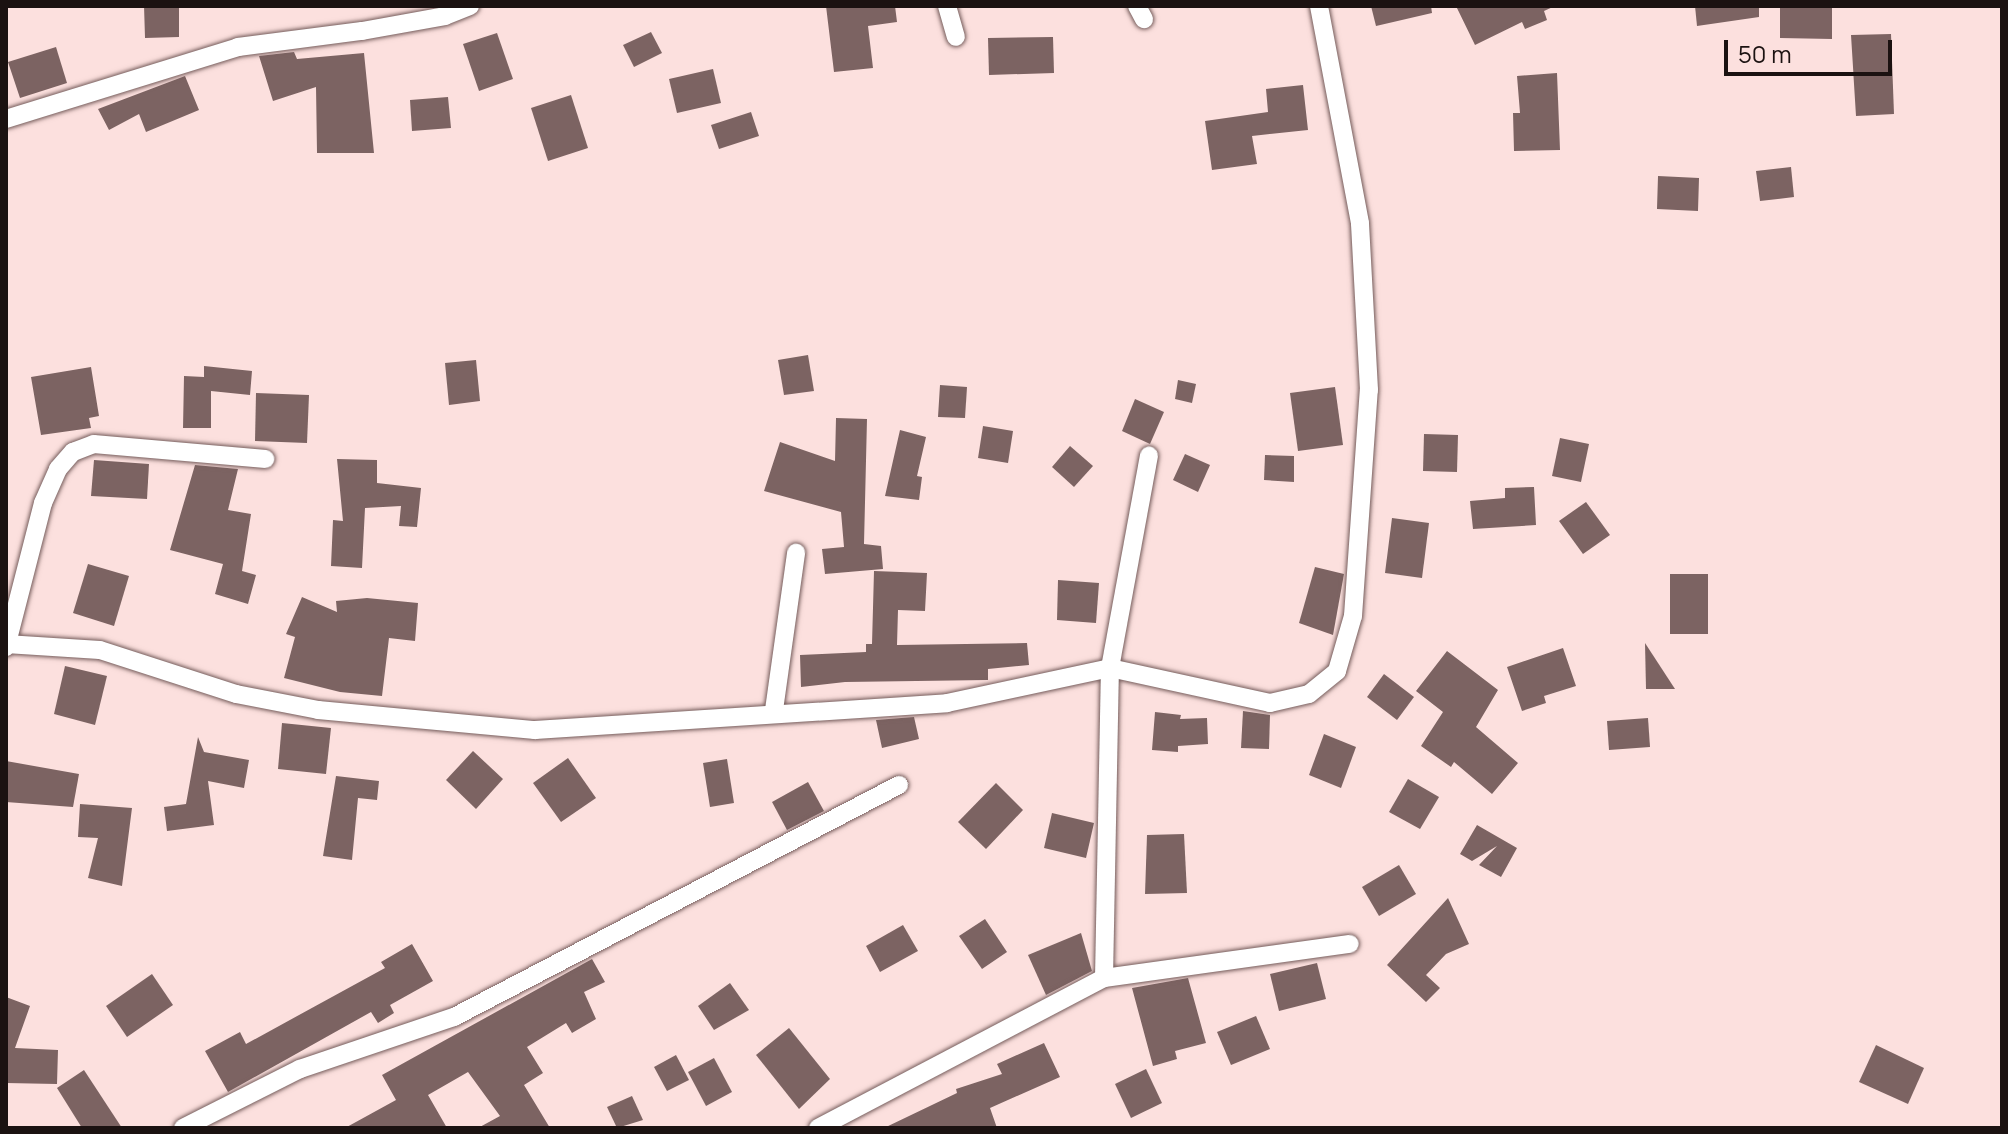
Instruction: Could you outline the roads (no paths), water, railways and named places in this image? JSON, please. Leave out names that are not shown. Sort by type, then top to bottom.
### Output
[{"type":"street","points":[[6,119],[238,47],[376,29],[445,16],[470,6]]},
{"type":"street","points":[[947,6],[956,37]]},
{"type":"street","points":[[265,459],[94,444],[73,452],[58,469],[43,503],[6,645],[100,650],[236,694],[456,726],[535,730],[774,710],[947,703],[1110,668],[1270,703],[1309,694],[1337,671],[1353,616],[1369,390],[1360,223],[1319,6]]},
{"type":"street","points":[[1104,978],[1110,668],[1149,456]]},
{"type":"street","points":[[774,710],[796,553]]},
{"type":"street","points":[[183,1128],[300,1069],[454,1017],[899,785]]},
{"type":"street","points":[[818,1128],[1104,978],[1350,944]]}]
